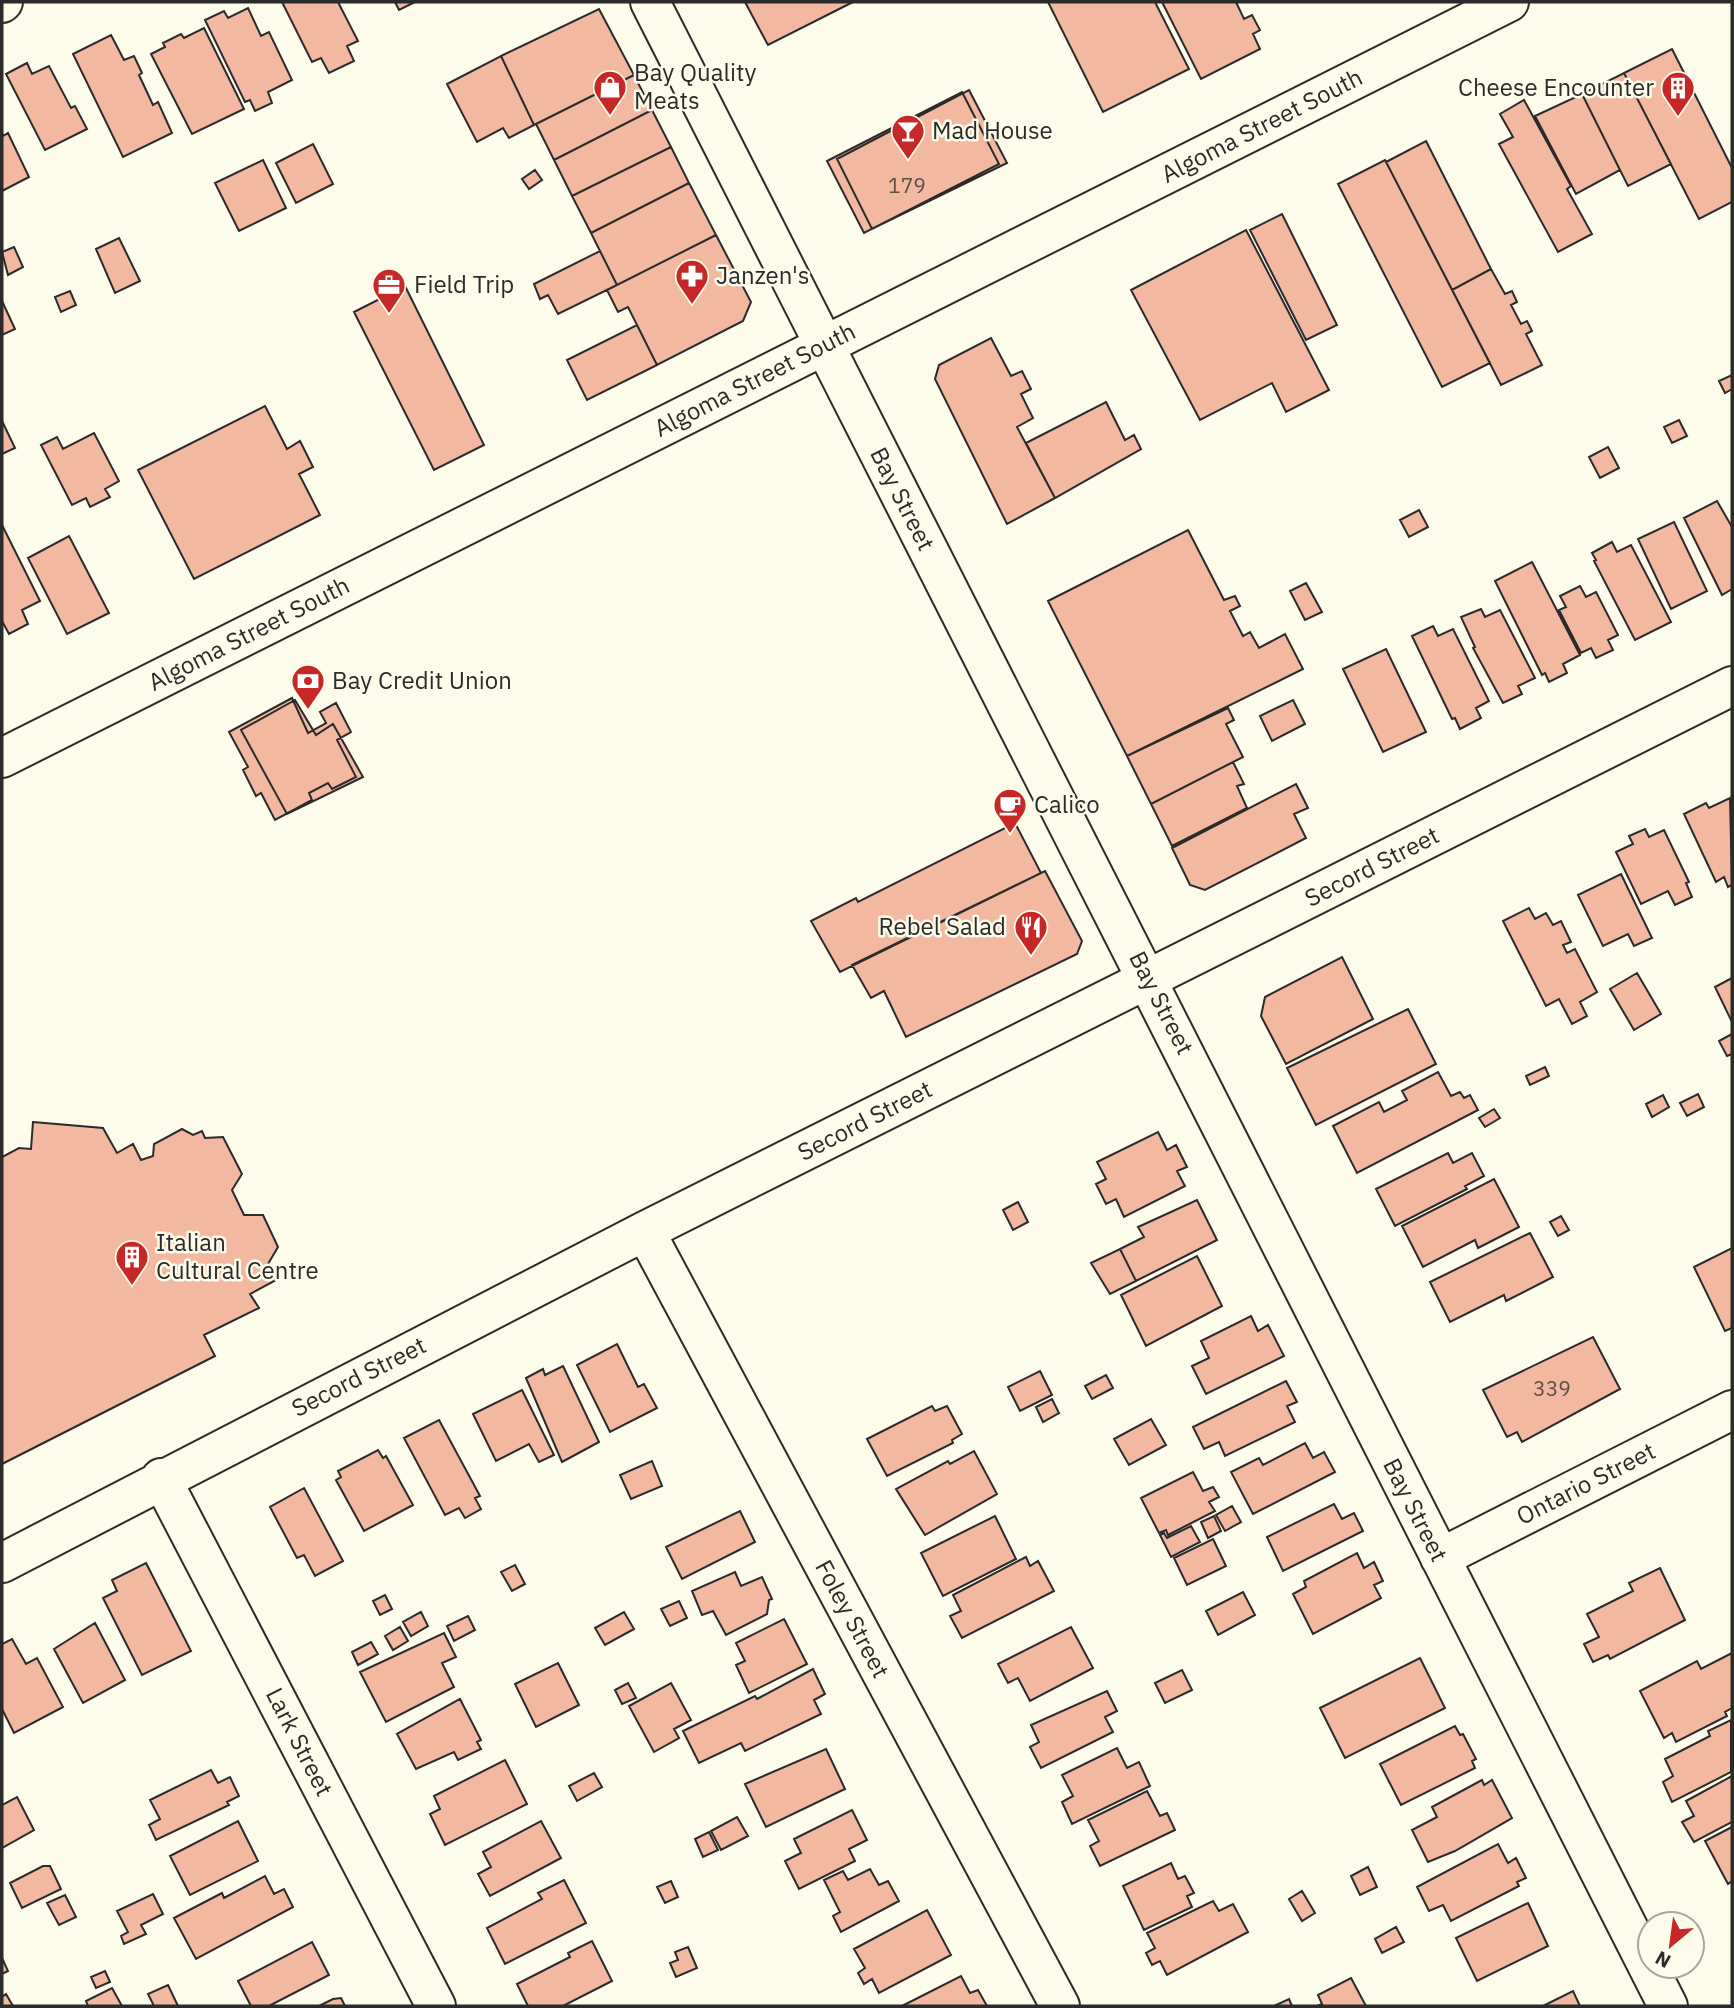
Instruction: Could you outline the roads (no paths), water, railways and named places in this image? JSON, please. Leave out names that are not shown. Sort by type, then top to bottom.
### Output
[{"type":"street","name":"Bay Street","points":[[650,2],[1149,978],[1668,2006]]},
{"type":"street","name":"Algoma Street South","points":[[2,758],[1509,2]]},
{"type":"street","name":"Secord Street","points":[[2,1563],[161,1478],[645,1231],[1732,686]]},
{"type":"street","name":"Foley Street","points":[[645,1231],[1060,2006]]},
{"type":"street","name":"Ontario Street","points":[[1440,1558],[1732,1410]]},
{"type":"street","name":"Lark Street","points":[[161,1478],[436,2006]]},
{"type":"place","name":"Bay Quality Meats","points":[[610,117]]},
{"type":"place","name":"Cheese Encounter","points":[[1678,118]]},
{"type":"place","name":"Mad House","points":[[908,161]]},
{"type":"place","name":"Janzen's","points":[[692,306]]},
{"type":"place","name":"Field Trip","points":[[389,315]]},
{"type":"place","name":"Bay Credit Union","points":[[308,711]]},
{"type":"place","name":"Calico","points":[[1010,835]]},
{"type":"place","name":"Rebel Salad","points":[[1031,957]]},
{"type":"place","name":"Italian Cultural Centre","points":[[132,1287]]}]
